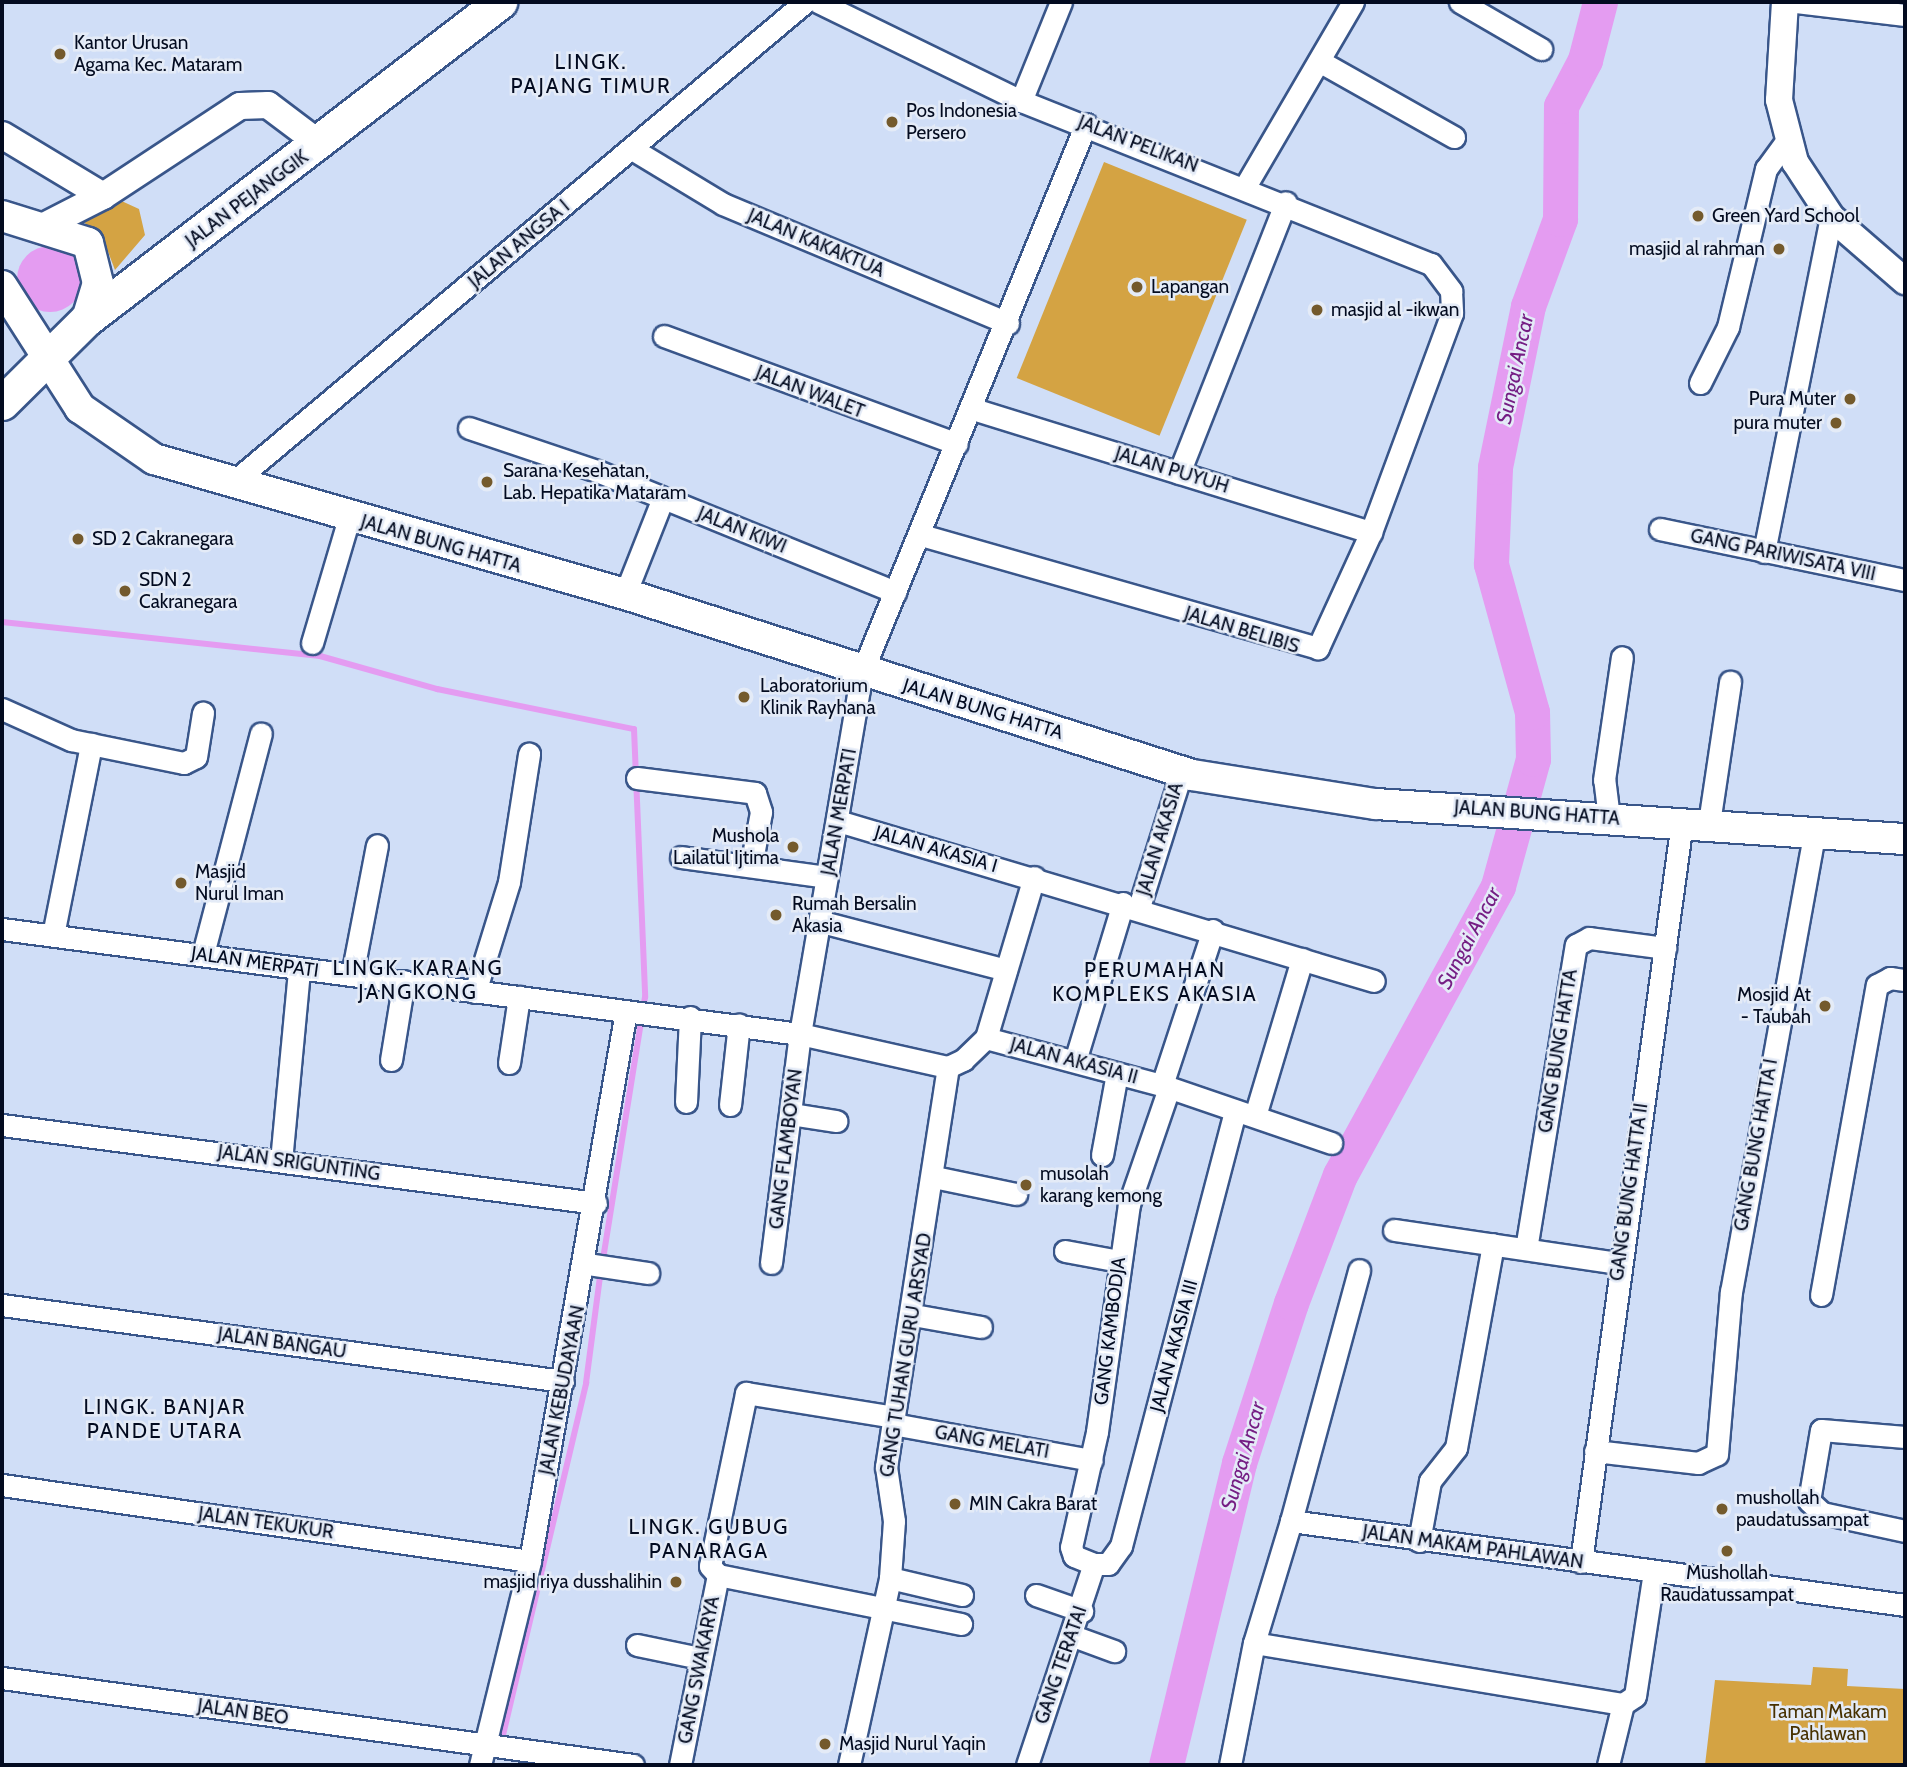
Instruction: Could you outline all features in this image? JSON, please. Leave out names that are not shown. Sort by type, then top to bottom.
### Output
[{"type":"main road","name":"JALAN PEJANGGIK","points":[[2,403],[87,319],[320,144],[499,2]]},
{"type":"main road","points":[[2,216],[46,225],[88,243],[96,257],[98,284],[87,319]]},
{"type":"main road","name":"JALAN BUNG HATTA","points":[[2,286],[23,328],[49,357],[80,408],[120,441],[231,484],[625,594],[862,672],[1182,771],[1335,799],[1695,823],[1904,841]]},
{"type":"street","name":"JALAN ANGSA I","points":[[231,484],[805,2]]},
{"type":"street","name":"JALAN PELIKAN","points":[[817,2],[1021,101],[1246,185],[1431,264],[1451,291]]},
{"type":"street","points":[[1021,101],[1061,2]]},
{"type":"street","points":[[1246,185],[1353,2]]},
{"type":"street","points":[[1460,2],[1541,49]]},
{"type":"street","points":[[1785,2],[1778,76],[1787,140],[1804,179],[1831,217],[1905,281]]},
{"type":"street","points":[[1796,2],[1905,15]]},
{"type":"street","points":[[1318,61],[1454,137]]},
{"type":"street","points":[[46,225],[103,196],[240,106],[268,106],[320,144]]},
{"type":"street","points":[[862,672],[973,409],[1086,124]]},
{"type":"street","points":[[2,135],[103,196]]},
{"type":"street","points":[[1700,383],[1728,327],[1766,169],[1787,140]]},
{"type":"street","name":"JALAN KAKAKTUA","points":[[632,149],[723,204],[1008,323]]},
{"type":"street","points":[[1179,473],[1286,202]]},
{"type":"street","points":[[1764,552],[1831,217]]},
{"type":"street","name":"JALAN BELIBIS","points":[[920,534],[1309,650],[1323,642],[1371,532],[1452,313],[1451,291]]},
{"type":"street","name":"JALAN WALET","points":[[664,336],[957,444]]},
{"type":"street","name":"JALAN PUYUH","points":[[973,409],[1371,532]]},
{"type":"street","name":"JALAN KIWI","points":[[470,428],[663,498],[895,592]]},
{"type":"street","points":[[625,594],[663,498]]},
{"type":"street","points":[[312,643],[349,518]]},
{"type":"street","name":"GANG PARIWISATA VIII","points":[[1660,528],[1905,580]]},
{"type":"street","points":[[1606,818],[1604,780],[1622,657]]},
{"type":"street","name":"JALAN MERPATI","points":[[800,1034],[822,922],[827,877],[862,672]]},
{"type":"street","name":"GANG BUNG HATTA II","points":[[1581,1562],[1617,1263],[1665,948],[1730,682]]},
{"type":"street","points":[[2,709],[90,744],[191,762],[203,713]]},
{"type":"street","points":[[203,954],[261,733]]},
{"type":"street","points":[[53,935],[90,744]]},
{"type":"street","points":[[475,992],[509,882],[529,754]]},
{"type":"street","name":"JALAN AKASIA","points":[[1131,905],[1182,771]]},
{"type":"street","points":[[637,778],[755,793],[761,812],[751,866]]},
{"type":"street","name":"JALAN AKASIA I","points":[[838,821],[1131,905],[1374,981]]},
{"type":"street","name":"GANG BUNG HATTA I","points":[[1595,1451],[1698,1463],[1713,1458],[1751,1169],[1815,832]]},
{"type":"street","points":[[352,975],[377,845]]},
{"type":"street","points":[[681,857],[827,877]]},
{"type":"street","points":[[948,1067],[986,1038],[1034,877]]},
{"type":"street","points":[[1075,1061],[1131,905]]},
{"type":"street","points":[[822,922],[1006,970]]},
{"type":"street","name":"JALAN MERPATI","points":[[2,929],[739,1024],[800,1034],[948,1067]]},
{"type":"street","name":"JALAN AKASIA II","points":[[1165,1086],[1213,930]]},
{"type":"street","name":"GANG BUNG HATTA","points":[[1526,1249],[1576,945],[1588,938],[1665,948]]},
{"type":"street","points":[[1245,1114],[1302,959]]},
{"type":"street","points":[[281,1161],[299,969]]},
{"type":"street","points":[[1821,1295],[1877,985],[1890,978],[1905,980]]},
{"type":"street","points":[[391,1060],[404,981]]},
{"type":"street","points":[[509,1063],[519,996]]},
{"type":"street","name":"JALAN KEBUDAYAAN","points":[[482,1756],[530,1561],[562,1381],[587,1264],[596,1203],[638,1012]]},
{"type":"street","points":[[686,1102],[690,1017]]},
{"type":"street","points":[[730,1105],[739,1024]]},
{"type":"street","name":"GANG FLAMBOYAN","points":[[771,1263],[800,1034]]},
{"type":"street","name":"JALAN AKASIA II","points":[[986,1038],[1165,1086],[1331,1143]]},
{"type":"street","name":"GANG TUHAN GURU ARSYAD","points":[[849,1765],[890,1578],[894,1521],[885,1487],[934,1177],[948,1067]]},
{"type":"street","points":[[1102,1154],[1117,1073]]},
{"type":"street","name":"GANG KAMBODJA","points":[[1094,1564],[1074,1556],[1071,1547],[1092,1460],[1119,1261],[1135,1175],[1165,1086]]},
{"type":"street","points":[[791,1114],[836,1121]]},
{"type":"street","name":"JALAN AKASIA III","points":[[1094,1564],[1108,1564],[1121,1546],[1245,1114]]},
{"type":"street","name":"JALAN SRIGUNTING","points":[[2,1125],[596,1203]]},
{"type":"street","points":[[934,1177],[1016,1194]]},
{"type":"street","points":[[1394,1230],[1617,1263]]},
{"type":"street","points":[[1419,1541],[1430,1481],[1456,1448],[1493,1244]]},
{"type":"street","points":[[1065,1251],[1119,1261]]},
{"type":"street","points":[[587,1264],[648,1273]]},
{"type":"street","points":[[1230,1765],[1254,1643],[1292,1521],[1359,1270]]},
{"type":"street","name":"JALAN BANGAU","points":[[2,1305],[562,1381]]},
{"type":"street","points":[[913,1315],[981,1327]]},
{"type":"street","name":"GANG MELATI","points":[[718,1575],[710,1566],[746,1393],[1092,1460]]},
{"type":"street","points":[[1905,1437],[1821,1430],[1808,1501],[1815,1511],[1905,1531]]},
{"type":"street","name":"JALAN TEKUKUR","points":[[2,1485],[530,1561]]},
{"type":"street","name":"JALAN MAKAM PAHLAWAN","points":[[1292,1521],[1419,1541],[1905,1605]]},
{"type":"street","name":"GANG TERATAI","points":[[1027,1765],[1082,1611],[1094,1564]]},
{"type":"street","points":[[1608,1765],[1623,1704],[1635,1696],[1654,1572]]},
{"type":"street","points":[[718,1575],[883,1606],[961,1624]]},
{"type":"street","name":"GANG SWAKARYA","points":[[680,1765],[718,1575]]},
{"type":"street","points":[[890,1578],[962,1595]]},
{"type":"street","points":[[1036,1595],[1082,1611]]},
{"type":"street","points":[[1073,1636],[1114,1651]]},
{"type":"street","points":[[1254,1643],[1623,1704]]},
{"type":"street","points":[[637,1645],[700,1658]]},
{"type":"street","name":"JALAN BEO","points":[[2,1678],[482,1756],[619,1764]]},
{"type":"green space","name":"Lapangan","points":[[1104,162],[1247,220],[1160,436],[1017,378]]},
{"type":"green space","points":[[115,198],[139,209],[145,235],[115,270],[102,236],[78,218]]},
{"type":"green space","name":"Taman Makam Pahlawan","points":[[1813,1667],[1848,1669],[1847,1686],[1905,1689],[1905,1765],[1705,1765],[1715,1680],[1811,1685]]},
{"type":"shaded area","points":[[50,246],[63,248],[73,256],[81,266],[81,292],[73,302],[63,310],[50,312],[37,310],[27,302],[19,292],[17,279],[19,266],[27,256],[37,248]]},
{"type":"waterway","name":"Sungai Ancar","points":[[1166,1765],[1239,1463],[1291,1303],[1340,1175],[1498,886],[1533,759],[1532,712],[1491,564],[1495,467],[1528,306],[1560,219],[1561,106],[1585,60],[1600,2]]},
{"type":"waterway","points":[[2,622],[320,656],[437,689],[634,729],[645,997],[604,1254]]},
{"type":"waterway","points":[[503,1735],[586,1383],[600,1276]]},
{"type":"place","name":"Kantor Urusan Agama Kec. Mataram","points":[[60,54]]},
{"type":"place","name":"Pos Indonesia Persero","points":[[892,122]]},
{"type":"place","name":"Green Yard School","points":[[1698,216]]},
{"type":"place","name":"masjid al rahman","points":[[1779,249]]},
{"type":"place","name":"Lapangan","points":[[1137,287]]},
{"type":"place","name":"masjid al -ikwan","points":[[1317,310]]},
{"type":"place","name":"Pura Muter","points":[[1850,399]]},
{"type":"place","name":"pura muter","points":[[1836,423]]},
{"type":"place","name":"Sarana Kesehatan, Lab. Hepatika Mataram","points":[[487,482]]},
{"type":"place","name":"SD 2 Cakranegara","points":[[78,539]]},
{"type":"place","name":"SDN 2 Cakranegara","points":[[125,591]]},
{"type":"place","name":"Laboratorium Klinik Rayhana","points":[[744,697]]},
{"type":"place","name":"Mushola Lailatul Ijtima","points":[[793,847]]},
{"type":"place","name":"Masjid Nurul Iman","points":[[181,883]]},
{"type":"place","name":"Rumah Bersalin Akasia","points":[[776,915]]},
{"type":"place","name":"Mosjid At - Taubah","points":[[1825,1006]]},
{"type":"place","name":"musolah karang kemong","points":[[1026,1185]]},
{"type":"place","name":"MIN Cakra Barat","points":[[955,1504]]},
{"type":"place","name":"mushollah paudatussampat","points":[[1722,1509]]},
{"type":"place","name":"Mushollah Raudatussampat","points":[[1727,1551]]},
{"type":"place","name":"masjid riya dusshalihin","points":[[676,1582]]},
{"type":"place","name":"Masjid Nurul Yaqin","points":[[825,1744]]},
{"type":"district","name":"LINGK. PAJANG TIMUR","points":[[591,74]]},
{"type":"district","name":"LINGK. KARANG JANGKONG","points":[[418,980]]},
{"type":"district","name":"PERUMAHAN KOMPLEKS AKASIA","points":[[1155,982]]},
{"type":"district","name":"LINGK. BANJAR PANDE UTARA","points":[[165,1419]]},
{"type":"district","name":"LINGK. GUBUG PANARAGA","points":[[709,1539]]}]
